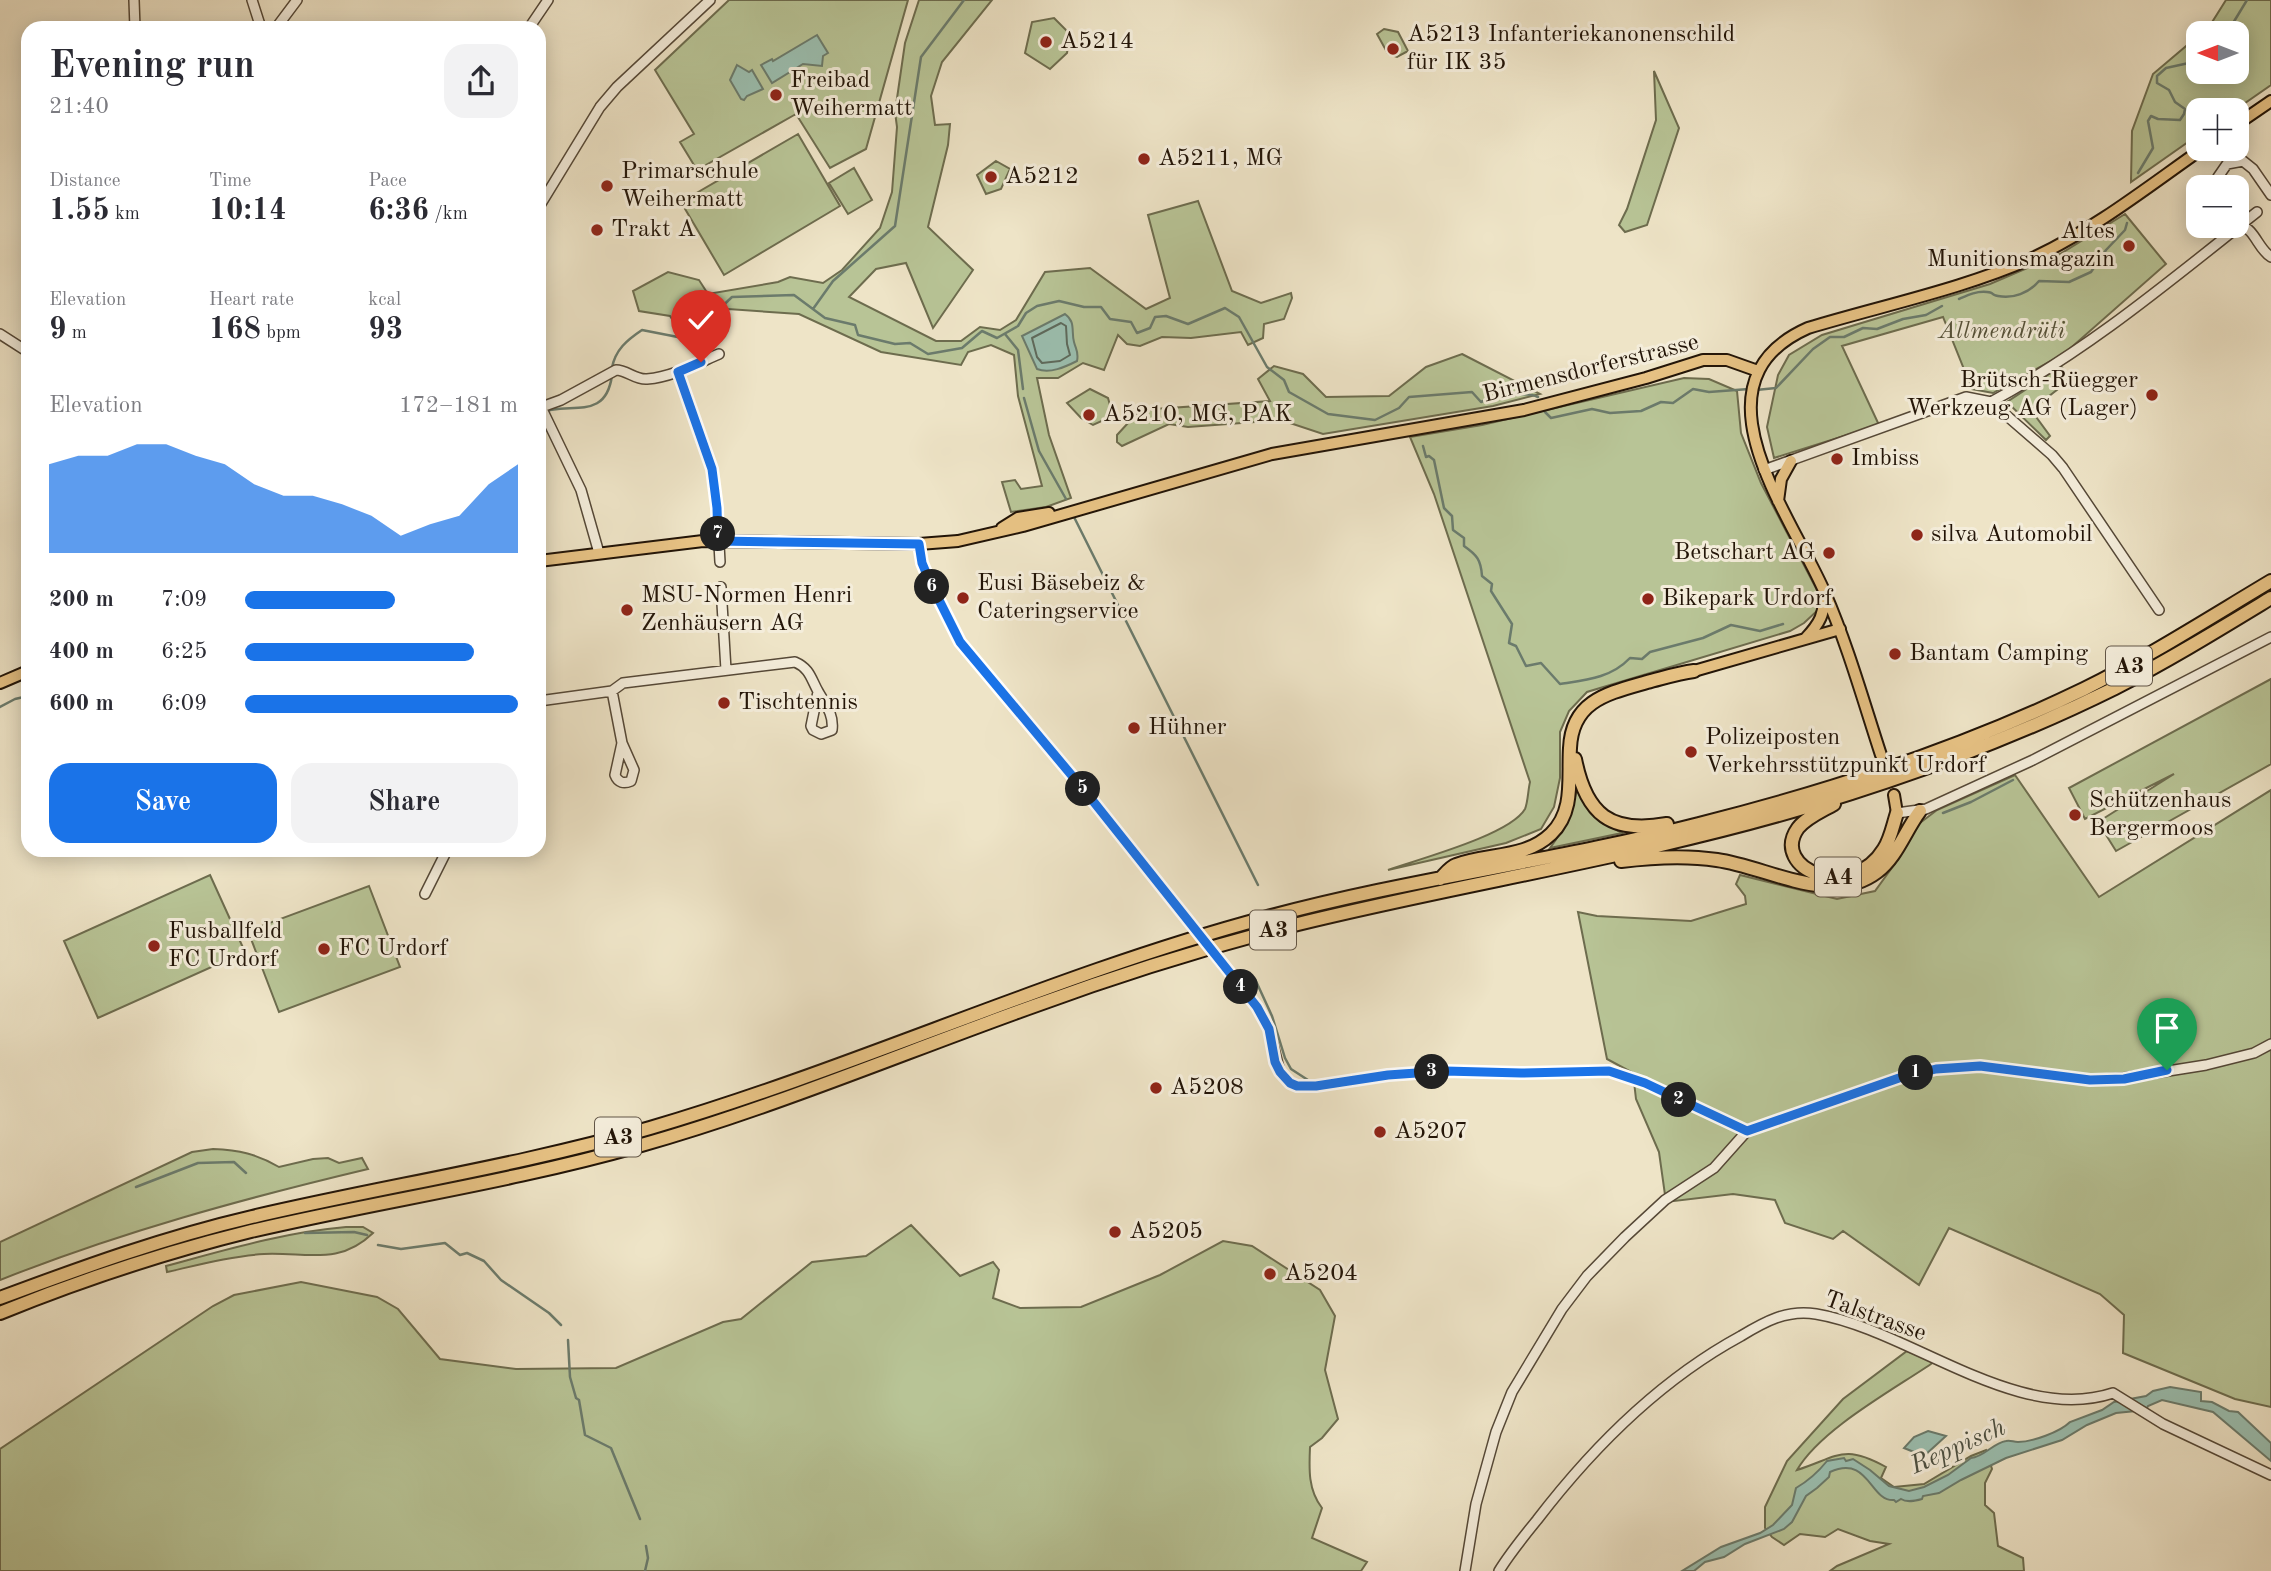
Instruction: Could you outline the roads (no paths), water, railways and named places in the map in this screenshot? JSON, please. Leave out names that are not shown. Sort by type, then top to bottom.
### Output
[{"type":"highway","name":"A3","points":[[0,1298],[136,1249],[205,1229],[532,1159],[644,1130],[756,1094],[1028,993],[1155,950],[1265,918],[1633,839],[1737,814],[1841,784],[2055,703],[2142,659],[2271,581]]},
{"type":"highway","name":"A3","points":[[0,1313],[103,1275],[197,1245],[581,1161],[693,1130],[823,1087],[1032,1006],[1218,945],[1389,902],[1708,833],[1856,791],[1963,753],[2070,709],[2188,648],[2271,598]]},
{"type":"highway","points":[[1439,879],[1454,866],[1517,852],[1544,840],[1560,824],[1564,815],[1575,783],[1577,734],[1594,707],[1613,696],[1685,676],[1694,671]]},
{"type":"highway","points":[[1575,783],[1600,814],[1617,824],[1629,827],[1657,826],[1737,814]]},
{"type":"highway","name":"A4","points":[[1856,791],[1810,818],[1796,833],[1796,858],[1818,876],[1839,877],[1861,871],[1872,864],[1886,846],[1897,813]]},
{"type":"highway","name":"A4","points":[[1552,868],[1575,870],[1648,858],[1693,857],[1742,864],[1801,882],[1836,887],[1867,879],[1882,868],[1920,811]]},
{"type":"highway","name":"A4","points":[[1892,856],[1900,827],[1897,813]]},
{"type":"main road","points":[[2249,116],[2271,100]]},
{"type":"main road","points":[[1881,755],[1840,629],[1821,584],[1778,501],[1756,447],[1752,399],[1757,375],[1782,342],[1808,328],[1980,278],[2039,255],[2093,226],[2186,160]]},
{"type":"main road","name":"Birmensdorferstrasse","points":[[546,560],[718,541],[919,544],[958,541],[1272,454],[1524,410],[1703,360],[1727,360],[1757,375]]},
{"type":"main road","points":[[1778,501],[1782,479],[1791,461]]},
{"type":"main road","points":[[1804,640],[1816,627],[1823,612],[1821,584]]},
{"type":"main road","points":[[1694,671],[1840,629]]},
{"type":"main road","points":[[0,683],[21,674]]},
{"type":"main road","points":[[1894,795],[1897,813]]},
{"type":"street","points":[[134,0],[135,21]]},
{"type":"street","points":[[252,0],[259,21]]},
{"type":"street","points":[[281,21],[297,0]]},
{"type":"street","points":[[534,21],[548,0]]},
{"type":"street","points":[[546,195],[600,107],[617,87],[710,0]]},
{"type":"street","points":[[2219,175],[2227,164],[2243,160],[2253,169],[2271,195]]},
{"type":"street","points":[[2249,218],[2257,212]]},
{"type":"street","points":[[2249,229],[2263,251],[2271,257]]},
{"type":"street","points":[[1991,402],[2109,328],[2223,238]]},
{"type":"street","points":[[0,334],[21,348]]},
{"type":"street","points":[[546,407],[612,372],[622,370],[636,378],[646,379],[678,372],[719,354]]},
{"type":"street","points":[[678,372],[712,469],[720,562]]},
{"type":"street","points":[[1764,470],[1966,397],[1991,402],[2052,455],[2063,468],[2159,610]]},
{"type":"street","points":[[546,420],[581,490],[599,553]]},
{"type":"street","points":[[919,544],[922,563],[960,642],[1089,796],[1257,1007],[1269,1029],[1275,1062],[1290,1083],[1297,1086],[1316,1086],[1388,1075],[1445,1071],[1609,1071],[1645,1083],[1747,1131]]},
{"type":"street","points":[[721,587],[726,670]]},
{"type":"street","points":[[1897,813],[1920,811],[2033,760],[2271,638]]},
{"type":"street","points":[[546,700],[612,691],[623,682],[795,662],[808,670],[818,692]]},
{"type":"street","points":[[612,691],[622,743]]},
{"type":"street","points":[[425,894],[444,857]]},
{"type":"street","points":[[1465,1571],[1476,1504],[1504,1411],[1562,1309],[1599,1263],[1665,1200],[1714,1168],[1747,1131],[1899,1078],[1936,1069],[1980,1066],[2090,1080],[2124,1079],[2218,1062],[2254,1053],[2271,1044]]},
{"type":"street","name":"Talstrasse","points":[[1499,1571],[1573,1475],[1659,1391],[1701,1358],[1780,1316],[1807,1313],[1843,1321],[1983,1378],[2042,1396],[2078,1401],[2113,1394],[2147,1415],[2271,1475]]},
{"type":"water","points":[[817,35],[828,53],[823,56],[822,66],[803,64],[772,83],[761,65],[772,59],[773,61]]},
{"type":"water","points":[[737,65],[749,72],[752,70],[763,89],[744,100],[730,80]]},
{"type":"water","points":[[1065,314],[1072,323],[1077,361],[1052,370],[1037,369],[1022,336]]},
{"type":"water","points":[[2170,1387],[2201,1392],[2201,1401],[2212,1402],[2229,1411],[2238,1412],[2271,1443],[2271,1461],[2213,1412],[2162,1400],[2148,1406],[2146,1410],[2116,1413],[2087,1425],[2062,1440],[2006,1458],[1939,1493],[1923,1496],[1922,1499],[1901,1499],[1896,1502],[1879,1494],[1861,1473],[1853,1469],[1843,1468],[1830,1472],[1829,1477],[1806,1496],[1792,1522],[1784,1529],[1745,1544],[1724,1557],[1705,1562],[1694,1571],[1682,1571],[1721,1547],[1760,1533],[1773,1525],[1792,1505],[1796,1488],[1813,1476],[1827,1461],[1853,1459],[1889,1486],[1909,1491],[1948,1475],[1971,1458],[2001,1442],[2024,1442],[2038,1438],[2114,1402],[2146,1396],[2153,1391]]},
{"type":"water","points":[[1928,1431],[1946,1436],[1924,1456],[1904,1448],[1914,1437]]},
{"type":"waterway","points":[[813,309],[833,281],[895,226],[921,57],[964,0]]},
{"type":"waterway","points":[[2234,21],[2247,0]]},
{"type":"waterway","points":[[2138,173],[2153,148],[2148,121],[2151,116],[2180,120],[2185,109],[2175,102],[2169,90],[2157,83],[2157,76],[2166,68],[2186,64]]},
{"type":"waterway","points":[[1959,299],[1983,292],[2004,297],[2015,296],[2026,292],[2039,281],[2069,282],[2091,272],[2106,250],[2125,230],[2127,223]]},
{"type":"waterway","points":[[612,368],[622,346],[642,330],[688,339],[732,297],[794,295],[825,318],[855,325],[858,335],[895,344],[910,343],[928,354],[962,348],[982,331],[997,338],[1018,326],[1026,313],[1037,306],[1059,301],[1084,307],[1101,307],[1110,319],[1131,322],[1137,333],[1150,328],[1155,317],[1166,316],[1188,324],[1225,308],[1239,317],[1267,367],[1284,380],[1289,392],[1328,414],[1375,420],[1399,408],[1409,397],[1472,392],[1481,402],[1510,395],[1538,397]]},
{"type":"waterway","points":[[1756,390],[1776,388],[1813,349],[1830,337],[1844,337],[1863,328],[1877,329],[1903,319],[1926,315],[1942,306]]},
{"type":"waterway","points":[[1005,334],[1018,350],[1023,389]]},
{"type":"waterway","points":[[546,411],[594,405],[608,390],[612,375]]},
{"type":"waterway","points":[[1545,412],[1551,418],[1592,409],[1610,413],[1641,411],[1661,402],[1673,403],[1693,389],[1709,392],[1749,389]]},
{"type":"waterway","points":[[1024,398],[1039,451],[1066,499]]},
{"type":"waterway","points":[[1423,446],[1426,457],[1434,460],[1444,508],[1452,516],[1453,530],[1464,538],[1464,546],[1478,558],[1482,576],[1492,584],[1491,591],[1512,624],[1509,643],[1516,646],[1526,666],[1541,663],[1560,684],[1598,677],[1615,670],[1630,658],[1642,659],[1650,652],[1703,638],[1731,625],[1760,631],[1783,624]]},
{"type":"waterway","points":[[1074,517],[1258,885]]},
{"type":"waterway","points":[[0,707],[21,698]]},
{"type":"waterway","points":[[1943,813],[2013,780]]},
{"type":"waterway","points":[[1255,979],[1272,1016],[1285,1058],[1291,1069],[1311,1082]]},
{"type":"waterway","points":[[136,1187],[198,1163],[234,1162],[246,1173]]},
{"type":"waterway","points":[[305,1233],[354,1232],[367,1235]]},
{"type":"waterway","points":[[378,1245],[401,1249],[445,1243],[460,1255],[467,1253],[484,1261],[501,1280],[549,1313],[561,1325]]},
{"type":"waterway","points":[[568,1340],[570,1377],[579,1400],[585,1435],[611,1448],[640,1519]]},
{"type":"waterway","points":[[645,1571],[648,1558],[646,1546]]},
{"type":"place","name":"A5214","points":[[1046,42]]},
{"type":"place","name":"A5213 Infanteriekanonenschild für IK 35","points":[[1393,49]]},
{"type":"place","name":"Freibad Weihermatt","points":[[776,95]]},
{"type":"place","name":"A5211, MG","points":[[1144,159]]},
{"type":"place","name":"A5212","points":[[991,177]]},
{"type":"place","name":"Primarschule Weihermatt","points":[[607,186]]},
{"type":"place","name":"Trakt A","points":[[597,230]]},
{"type":"place","name":"Altes Munitionsmagazin","points":[[2129,246]]},
{"type":"place","name":"Brütsch-Rüegger Werkzeug AG (Lager)","points":[[2152,395]]},
{"type":"place","name":"A5210, MG, PAK","points":[[1089,415]]},
{"type":"place","name":"Imbiss","points":[[1837,459]]},
{"type":"place","name":"silva Automobil","points":[[1917,535]]},
{"type":"place","name":"Betschart AG","points":[[1829,553]]},
{"type":"place","name":"Eusi Bäsebeiz & Cateringservice","points":[[963,598]]},
{"type":"place","name":"Bikepark Urdorf","points":[[1648,599]]},
{"type":"place","name":"MSU-Normen Henri Zenhäusern AG","points":[[627,610]]},
{"type":"place","name":"Bantam Camping","points":[[1895,654]]},
{"type":"place","name":"Tischtennis","points":[[724,703]]},
{"type":"place","name":"Hühner","points":[[1134,728]]},
{"type":"place","name":"Polizeiposten Verkehrsstützpunkt Urdorf","points":[[1691,752]]},
{"type":"place","name":"Schützenhaus Bergermoos","points":[[2075,815]]},
{"type":"place","name":"Fusballfeld FC Urdorf","points":[[154,946]]},
{"type":"place","name":"FC Urdorf","points":[[324,949]]},
{"type":"place","name":"A5208","points":[[1156,1088]]},
{"type":"place","name":"A5207","points":[[1380,1132]]},
{"type":"place","name":"A5205","points":[[1115,1232]]},
{"type":"place","name":"A5204","points":[[1270,1274]]},
{"type":"park label","name":"Allmendrüti","points":[[2002,332]]},
{"type":"water label","name":"Reppisch","points":[[1958,1447]]}]
